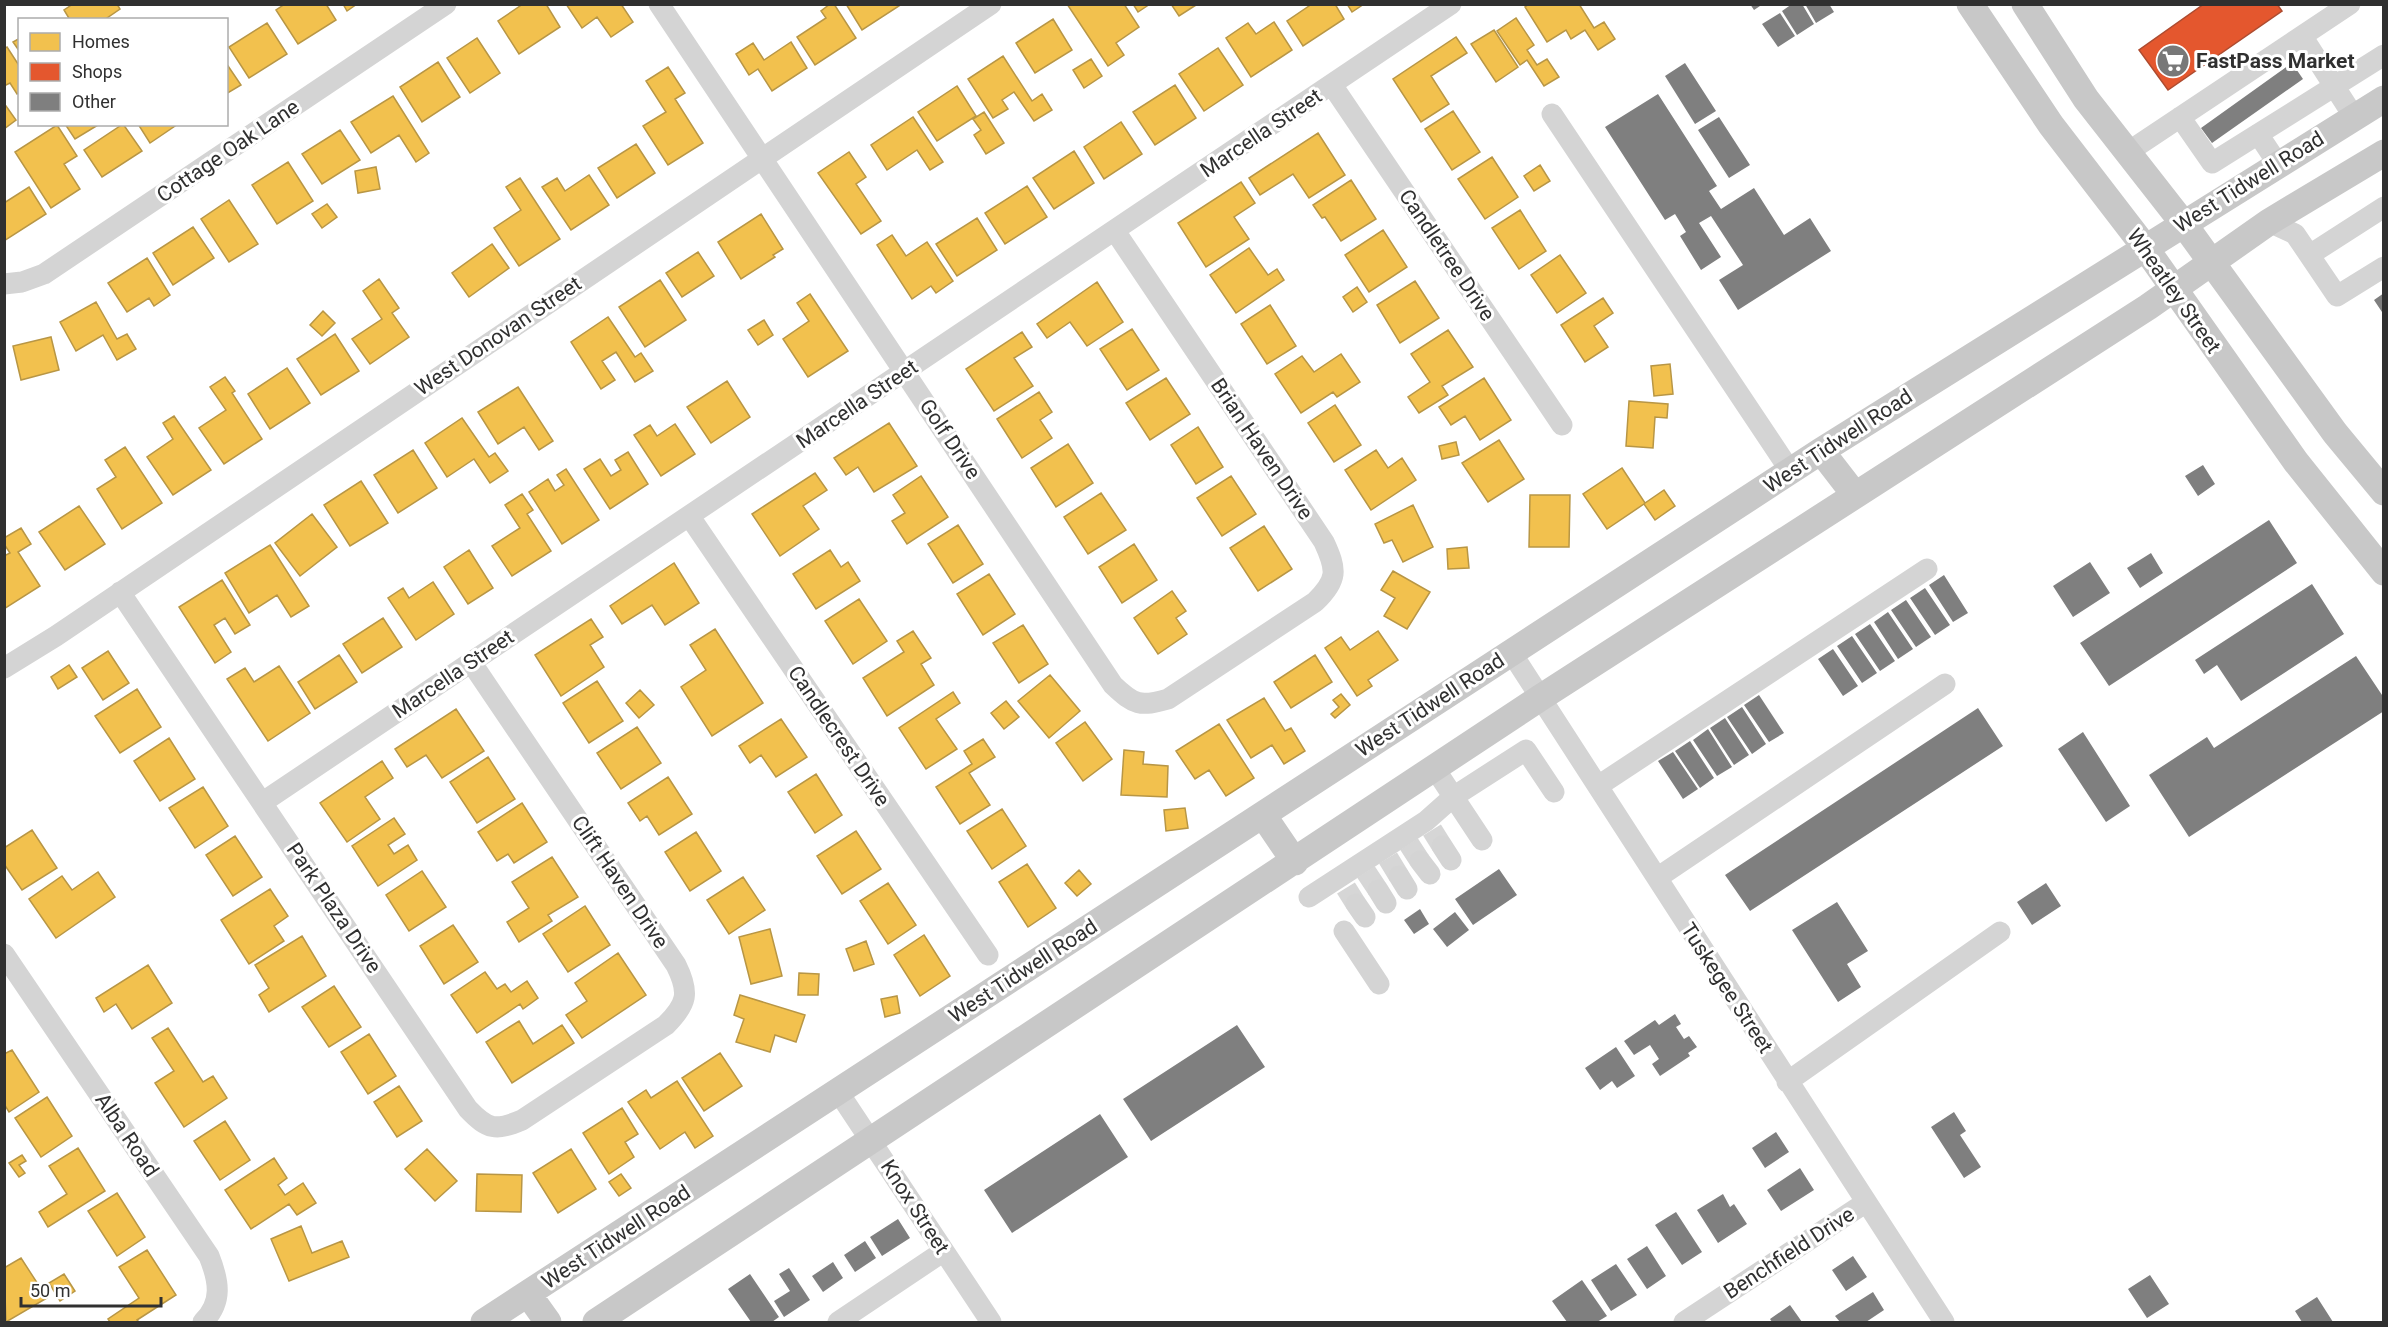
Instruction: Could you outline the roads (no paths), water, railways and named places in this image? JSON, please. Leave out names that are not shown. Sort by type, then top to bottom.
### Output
[{"type":"main road","name":"Wheatley Street","points":[[1970,4],[2051,125],[2144,246],[2296,462],[2384,572]]},
{"type":"main road","points":[[2025,4],[2086,99],[2183,223],[2335,433],[2384,492]]},
{"type":"main road","name":"West Tidwell Road","points":[[484,1323],[1821,451],[2144,246],[2384,99]]},
{"type":"main road","points":[[596,1323],[1540,698],[2148,307],[2269,222],[2381,160]]},
{"type":"main road","points":[[1821,451],[1855,495]]},
{"type":"main road","points":[[1263,815],[1295,862]]},
{"type":"main road","points":[[528,1294],[548,1323]]},
{"type":"street","name":"Cottage Oak Lane","points":[[4,284],[22,282],[44,274],[446,4]]},
{"type":"street","name":"Golf Drive","points":[[658,4],[1113,685],[1130,701],[1148,705],[1168,699],[1246,647]]},
{"type":"street","name":"West Donovan Street","points":[[4,668],[991,4]]},
{"type":"street","name":"Marcella Street","points":[[263,802],[1451,4]]},
{"type":"street","points":[[2128,152],[2350,4]]},
{"type":"street","points":[[2302,36],[2354,117]]},
{"type":"street","points":[[2181,117],[2212,163],[2384,55]]},
{"type":"street","name":"Candletree Drive","points":[[1332,85],[1562,424]]},
{"type":"street","points":[[1552,114],[1791,472]]},
{"type":"street","points":[[2258,134],[2278,164]]},
{"type":"street","points":[[2311,254],[2384,207]]},
{"type":"street","points":[[2269,222],[2295,234],[2311,254],[2337,296],[2384,267]]},
{"type":"street","name":"Brian Haven Drive","points":[[1115,231],[1324,542],[1332,559],[1334,574],[1329,589],[1315,602],[1246,647]]},
{"type":"street","name":"Candlecrest Drive","points":[[690,517],[988,955]]},
{"type":"street","points":[[1598,786],[1927,569]]},
{"type":"street","name":"Park Plaza Drive","points":[[120,592],[468,1109],[489,1127],[503,1128],[522,1120],[586,1078]]},
{"type":"street","name":"Tuskegee Street","points":[[1511,652],[1944,1323]]},
{"type":"street","name":"Clift Haven Drive","points":[[471,662],[676,965],[683,979],[686,994],[680,1011],[666,1025],[586,1078]]},
{"type":"street","points":[[1657,879],[1945,684]]},
{"type":"street","points":[[1309,897],[1351,897],[1364,868],[1394,868],[1438,840],[1453,796],[1526,750],[1554,792]]},
{"type":"street","points":[[1435,769],[1482,840]]},
{"type":"street","points":[[1344,931],[1379,984]]},
{"type":"street","points":[[1787,1082],[2000,932]]},
{"type":"street","name":"Alba Road","points":[[4,954],[209,1257],[217,1277],[219,1295],[211,1314],[203,1323]]},
{"type":"street","name":"Knox Street","points":[[839,1093],[992,1323]]},
{"type":"street","name":"Benchfield Drive","points":[[1684,1323],[1865,1203]]},
{"type":"street","points":[[838,1323],[944,1251]]},
{"type":"tunnel","points":[[1432,830],[1442,846]]},
{"type":"tunnel","points":[[1409,844],[1420,861]]},
{"type":"tunnel","points":[[1388,858],[1399,876]]},
{"type":"tunnel","points":[[1366,872],[1378,890]]},
{"type":"tunnel","points":[[1346,888],[1356,904]]},
{"type":"place","name":"FastPass Market","points":[[2173,61]]}]
